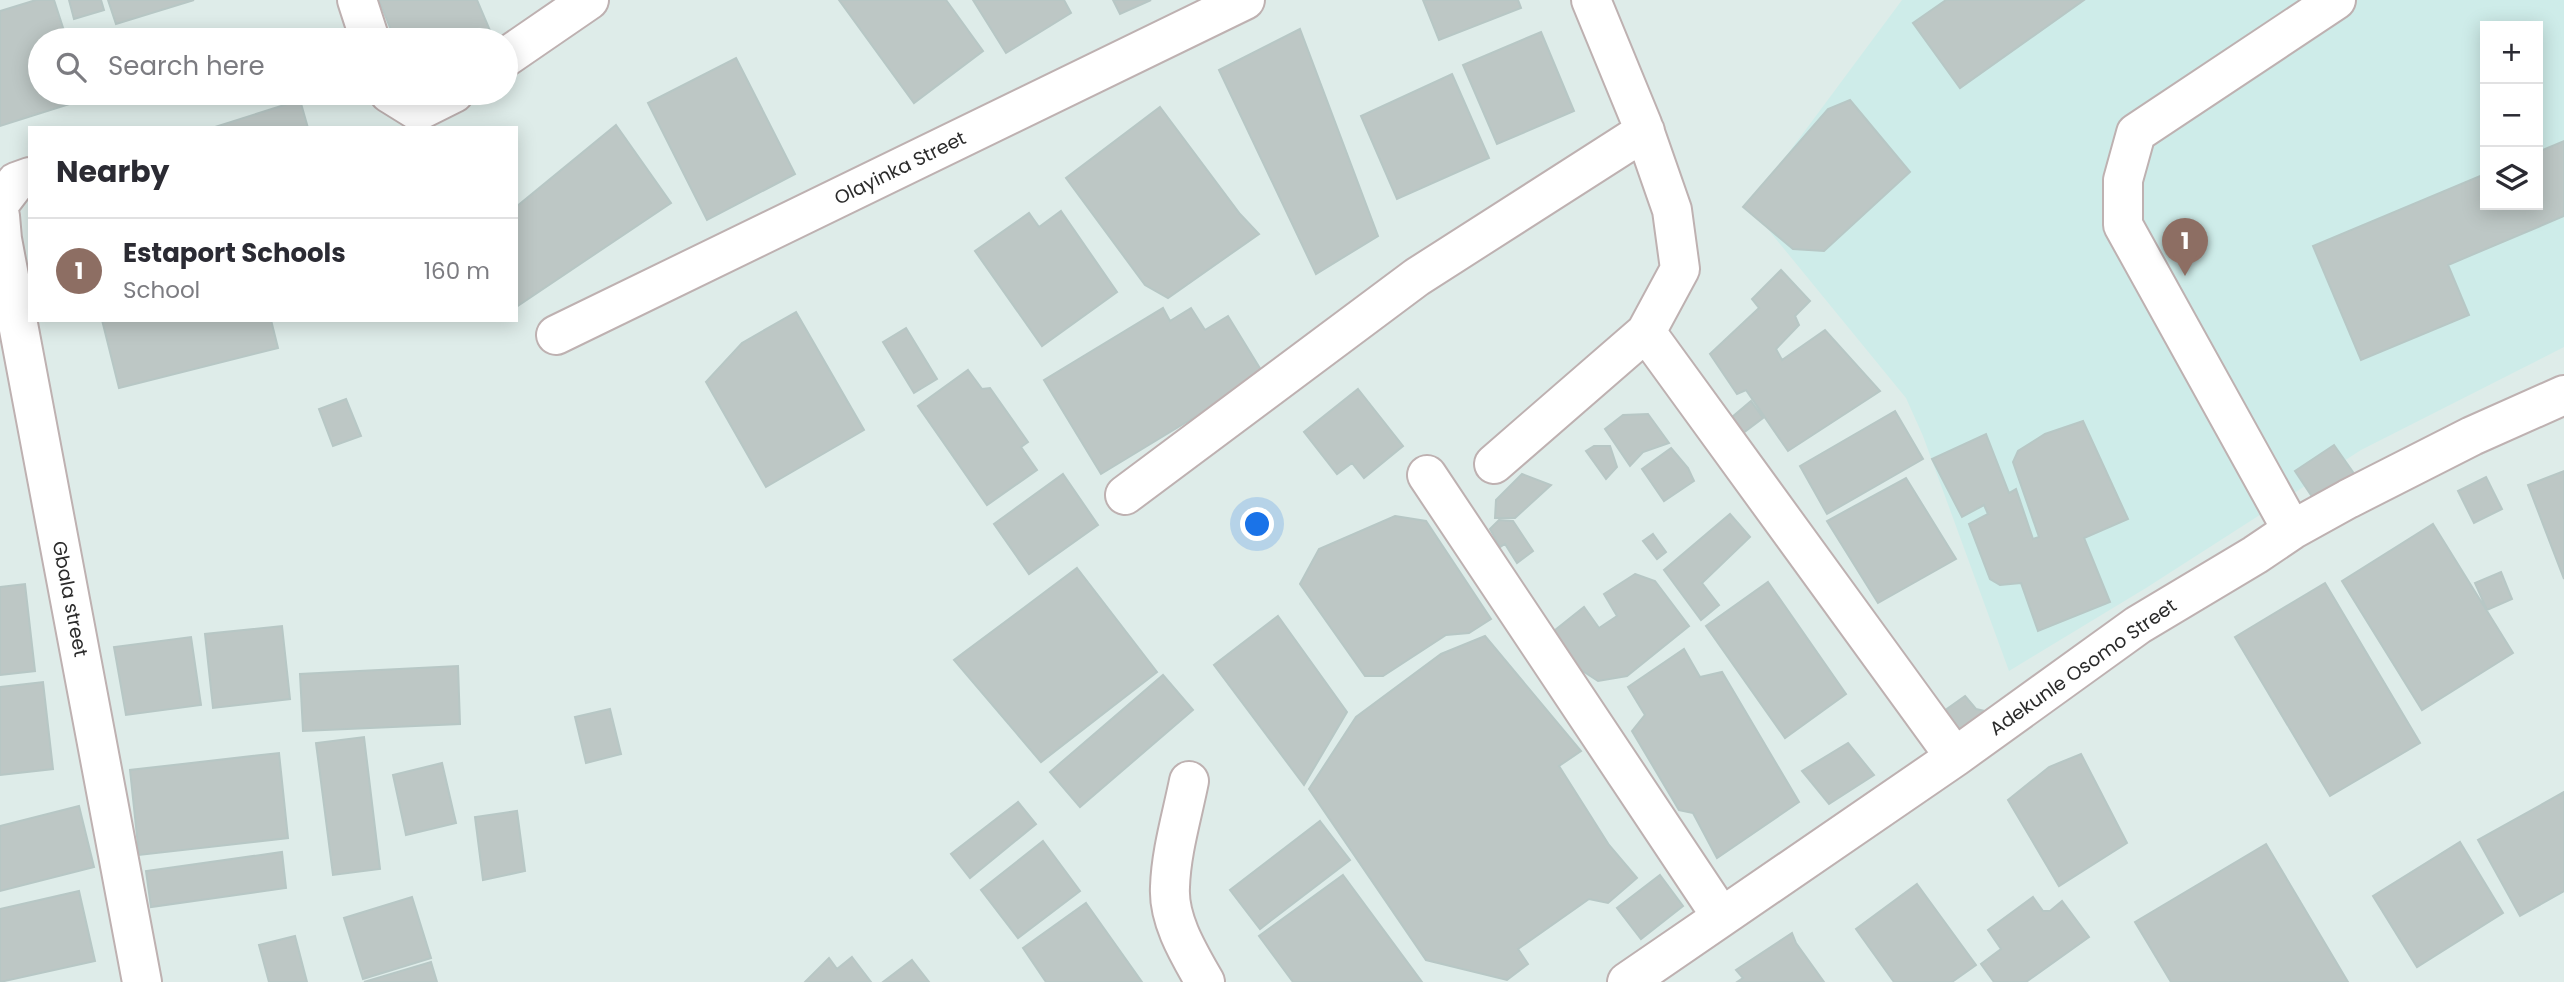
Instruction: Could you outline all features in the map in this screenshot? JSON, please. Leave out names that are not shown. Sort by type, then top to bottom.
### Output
[{"type":"street","points":[[356,0],[366,28]]},
{"type":"street","points":[[518,49],[589,0]]},
{"type":"street","name":"Olayinka Street","points":[[556,335],[1245,0]]},
{"type":"street","points":[[1494,464],[1646,332],[1680,269],[1672,210],[1645,131],[1591,0]]},
{"type":"street","points":[[2292,530],[2123,225],[2123,180],[2136,133],[2336,0]]},
{"type":"street","points":[[408,105],[418,111],[430,105]]},
{"type":"street","points":[[1125,495],[1417,277],[1645,131]]},
{"type":"street","points":[[0,203],[16,182],[28,178]]},
{"type":"street","name":"Gbala street","points":[[0,216],[4,253],[142,982]]},
{"type":"street","points":[[1646,332],[1955,757]]},
{"type":"street","name":"Adekunle Osomo Street","points":[[1627,982],[1955,757],[2138,625],[2292,530],[2472,436],[2564,395]]},
{"type":"street","points":[[1427,475],[1721,916]]},
{"type":"street","points":[[1189,781],[1169,889],[1173,912],[1186,949],[1205,982]]},
{"type":"shaded area","points":[[1902,0],[2564,0],[2564,347],[2361,450],[2146,588],[2009,671],[1923,436],[1906,398],[1749,206]]},
{"type":"building","points":[[36,0],[54,0],[63,28],[28,28],[28,105],[66,105],[0,126],[0,11]]},
{"type":"building","points":[[69,0],[101,0],[104,10],[74,19]]},
{"type":"building","points":[[108,0],[194,0],[116,24]]},
{"type":"building","points":[[379,0],[477,0],[489,28],[390,28]]},
{"type":"building","points":[[839,0],[946,0],[983,51],[914,103]]},
{"type":"building","points":[[973,0],[1064,0],[1071,13],[1006,53]]},
{"type":"building","points":[[1113,0],[1151,0],[1120,14]]},
{"type":"building","points":[[1423,0],[1518,0],[1521,8],[1439,40]]},
{"type":"building","points":[[1946,0],[2084,0],[1960,88],[1913,23]]},
{"type":"building","points":[[1300,29],[1378,236],[1316,274],[1219,70]]},
{"type":"building","points":[[1541,32],[1574,111],[1497,144],[1463,65]]},
{"type":"building","points":[[736,58],[795,174],[707,220],[648,103]]},
{"type":"building","points":[[1452,74],[1489,158],[1397,199],[1361,116]]},
{"type":"building","points":[[1850,100],[1910,172],[1824,251],[1793,249],[1743,207],[1828,109]]},
{"type":"building","points":[[284,105],[301,105],[307,126],[218,126]]},
{"type":"building","points":[[1160,107],[1240,214],[1259,234],[1168,298],[1145,285],[1066,178]]},
{"type":"building","points":[[616,125],[671,203],[518,306],[518,205]]},
{"type":"building","points":[[2564,141],[2564,216],[2448,265],[2469,315],[2361,360],[2313,246],[2480,176],[2480,210],[2543,210],[2543,150]]},
{"type":"building","points":[[1061,211],[1117,292],[1042,346],[975,251],[1029,213],[1039,227]]},
{"type":"building","points":[[1781,270],[1810,301],[1795,316],[1799,325],[1776,349],[1782,360],[1825,330],[1880,391],[1788,451],[1746,390],[1737,394],[1710,354],[1759,308],[1752,299]]},
{"type":"building","points":[[1163,308],[1170,321],[1191,308],[1205,330],[1228,316],[1264,375],[1101,474],[1044,380]]},
{"type":"building","points":[[796,312],[864,430],[766,487],[706,382],[742,343]]},
{"type":"building","points":[[102,322],[272,322],[278,348],[119,388]]},
{"type":"building","points":[[906,328],[937,379],[914,393],[883,342]]},
{"type":"building","points":[[968,370],[982,389],[990,388],[1028,442],[1021,447],[1037,470],[987,505],[918,406]]},
{"type":"building","points":[[1358,389],[1403,446],[1364,478],[1352,463],[1337,474],[1304,432]]},
{"type":"building","points":[[346,399],[361,436],[333,446],[319,409]]},
{"type":"building","points":[[1751,401],[1763,418],[1743,433],[1731,418]]},
{"type":"building","points":[[1895,411],[1923,459],[1827,514],[1800,466]]},
{"type":"building","points":[[1648,414],[1669,443],[1643,452],[1630,466],[1605,429],[1623,415]]},
{"type":"building","points":[[2083,421],[2128,519],[2084,538],[2110,602],[2038,631],[2021,583],[2000,585],[1990,579],[1969,524],[1988,514],[1984,505],[1962,517],[1932,459],[1986,434],[2009,493],[2016,489],[2033,539],[2039,537],[2013,462],[2018,451],[2045,434]]},
{"type":"building","points":[[2334,445],[2355,475],[2315,501],[2295,471]]},
{"type":"building","points":[[1594,446],[1610,446],[1617,467],[1606,479],[1586,451]]},
{"type":"building","points":[[1671,448],[1688,468],[1694,481],[1664,501],[1642,469]]},
{"type":"building","points":[[2564,471],[2564,579],[2528,485]]},
{"type":"building","points":[[1063,474],[1098,525],[1029,574],[994,524]]},
{"type":"building","points":[[1522,474],[1551,485],[1515,518],[1495,518],[1496,500]]},
{"type":"building","points":[[2486,477],[2502,509],[2474,523],[2458,491]]},
{"type":"building","points":[[1906,478],[1956,559],[1878,603],[1827,521]]},
{"type":"building","points":[[1730,514],[1750,537],[1702,583],[1719,605],[1701,620],[1664,570]]},
{"type":"building","points":[[1395,516],[1426,521],[1491,619],[1469,633],[1446,635],[1383,676],[1365,676],[1300,584],[1319,549]]},
{"type":"building","points":[[1499,520],[1513,521],[1533,551],[1517,563],[1505,544],[1500,547],[1490,529]]},
{"type":"building","points":[[2433,524],[2513,653],[2422,710],[2342,581]]},
{"type":"building","points":[[1653,534],[1666,552],[1657,559],[1643,541]]},
{"type":"building","points":[[1077,568],[1157,672],[1041,762],[954,660]]},
{"type":"building","points":[[2501,572],[2512,599],[2487,610],[2475,583]]},
{"type":"building","points":[[1635,574],[1655,581],[1689,626],[1627,676],[1598,681],[1572,664],[1549,635],[1584,607],[1599,628],[1617,616],[1604,594]]},
{"type":"building","points":[[1768,582],[1846,694],[1785,738],[1706,626]]},
{"type":"building","points":[[2325,583],[2420,743],[2330,796],[2235,637]]},
{"type":"building","points":[[25,584],[35,671],[0,675],[0,587]]},
{"type":"building","points":[[1278,616],[1347,712],[1304,785],[1214,665]]},
{"type":"building","points":[[282,626],[290,699],[213,708],[205,634]]},
{"type":"building","points":[[1485,636],[1581,751],[1559,766],[1609,845],[1637,878],[1608,903],[1589,899],[1518,949],[1528,964],[1507,980],[1426,960],[1309,789],[1356,717],[1441,654]]},
{"type":"building","points":[[191,637],[201,705],[126,715],[114,647]]},
{"type":"building","points":[[1684,649],[1700,677],[1722,672],[1799,802],[1717,858],[1693,813],[1679,810],[1632,731],[1645,715],[1628,687]]},
{"type":"building","points":[[458,666],[460,724],[303,731],[300,674]]},
{"type":"building","points":[[1163,675],[1193,710],[1080,807],[1050,772]]},
{"type":"building","points":[[43,682],[53,769],[0,775],[0,687]]},
{"type":"building","points":[[1965,696],[1976,709],[1985,711],[1960,733],[1944,711]]},
{"type":"building","points":[[610,709],[621,754],[586,763],[575,717]]},
{"type":"building","points":[[364,737],[380,869],[333,875],[316,743]]},
{"type":"building","points":[[1848,743],[1874,775],[1829,804],[1802,771]]},
{"type":"building","points":[[279,753],[288,838],[139,855],[130,770]]},
{"type":"building","points":[[2081,754],[2127,843],[2059,886],[2008,800],[2049,767]]},
{"type":"building","points":[[442,763],[456,823],[406,835],[393,775]]},
{"type":"building","points":[[2564,792],[2564,891],[2520,916],[2478,840]]},
{"type":"building","points":[[1018,802],[1036,824],[970,878],[951,854]]},
{"type":"building","points":[[79,806],[94,867],[0,891],[0,826]]},
{"type":"building","points":[[517,811],[525,871],[483,880],[475,817]]},
{"type":"building","points":[[1320,821],[1350,860],[1260,929],[1230,890]]},
{"type":"building","points":[[1043,841],[1080,891],[1018,938],[981,890]]},
{"type":"building","points":[[2460,842],[2503,913],[2417,967],[2373,896]]},
{"type":"building","points":[[2266,844],[2348,982],[2171,982],[2135,922]]},
{"type":"building","points":[[282,852],[286,888],[151,907],[146,871]]},
{"type":"building","points":[[1343,875],[1422,982],[1293,982],[1259,936]]},
{"type":"building","points":[[1660,875],[1683,906],[1641,939],[1617,908]]},
{"type":"building","points":[[1917,884],[1976,965],[1952,982],[1894,982],[1856,929]]},
{"type":"building","points":[[79,891],[95,961],[0,982],[0,909]]},
{"type":"building","points":[[412,897],[431,958],[363,979],[344,918]]},
{"type":"building","points":[[2033,897],[2043,911],[2050,911],[2062,901],[2089,937],[2026,982],[1994,982],[1981,964],[2001,949],[1988,930]]},
{"type":"building","points":[[1086,903],[1142,982],[1046,982],[1023,948]]},
{"type":"building","points":[[1792,933],[1796,943],[1824,982],[1737,982],[1743,978],[1736,970]]},
{"type":"building","points":[[295,936],[307,982],[269,982],[259,945]]},
{"type":"building","points":[[852,957],[871,982],[805,982],[829,958],[837,969]]},
{"type":"building","points":[[912,960],[929,982],[883,982]]},
{"type":"building","points":[[431,962],[437,982],[364,982]]},
{"type":"place","name":"Estaport Schools","points":[[2185,276]]}]
